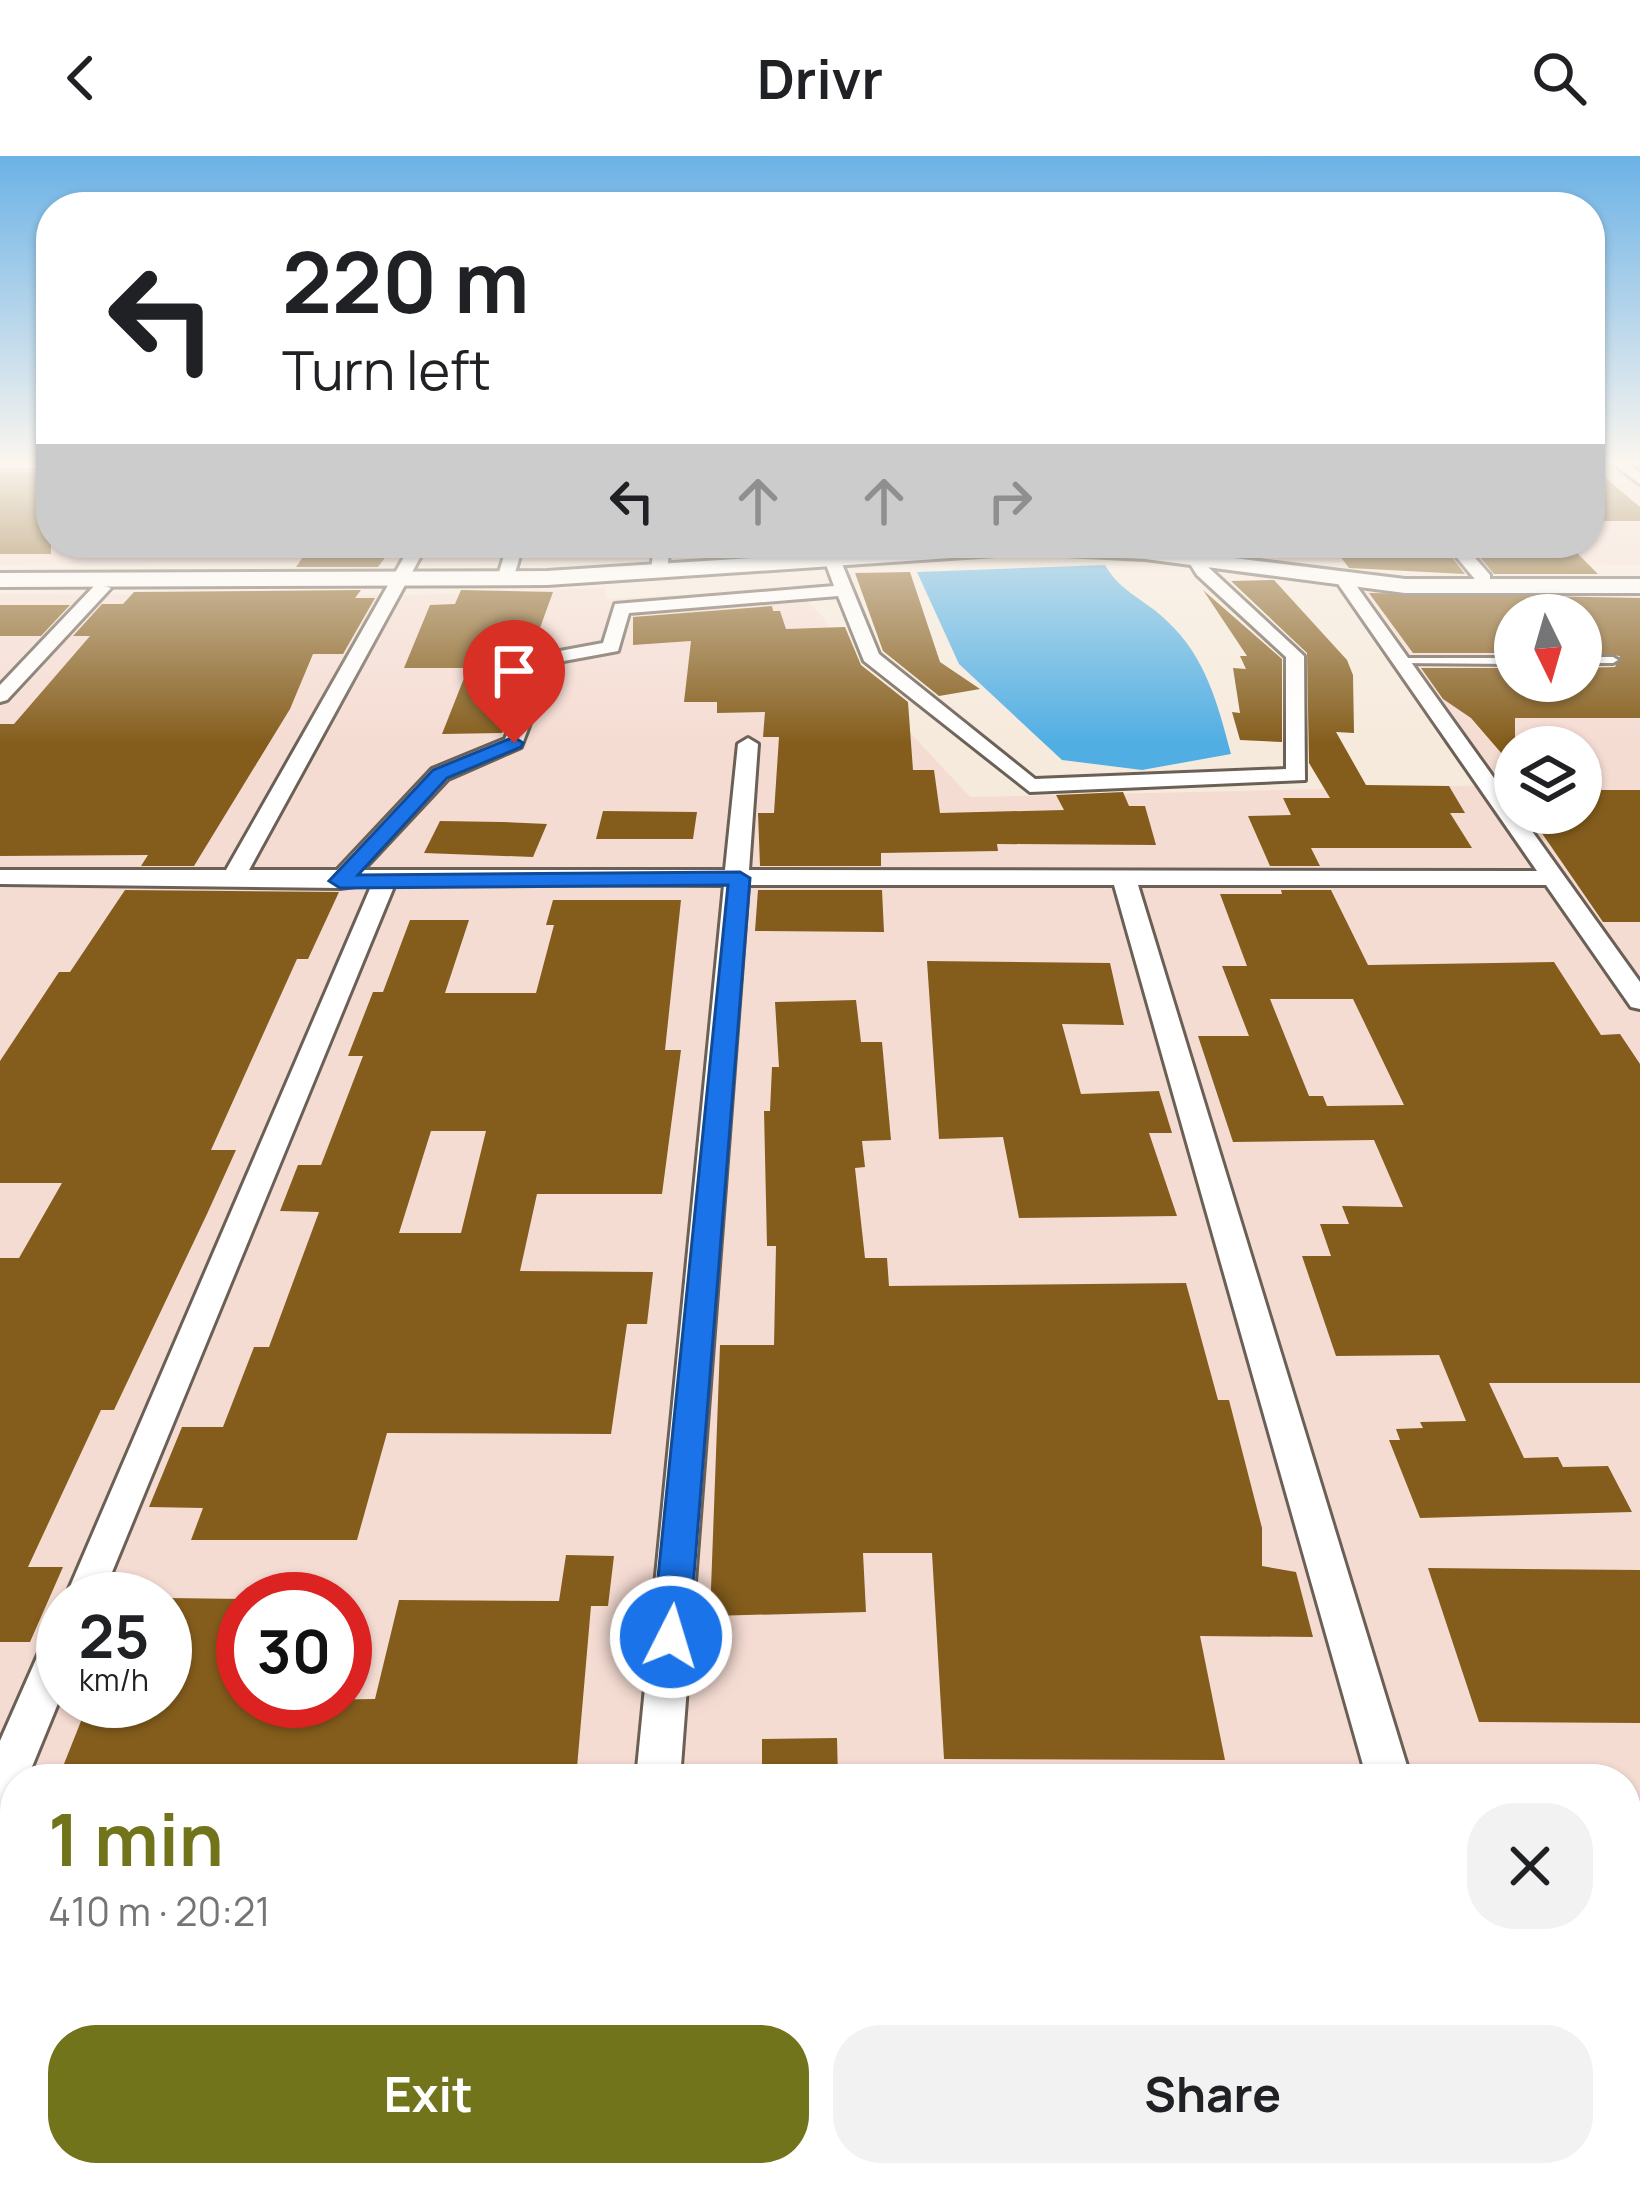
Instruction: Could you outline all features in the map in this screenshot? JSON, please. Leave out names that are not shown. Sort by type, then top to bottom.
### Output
[{"type":"main road","points":[[0,584],[529,586],[842,558]]},
{"type":"main road","points":[[0,584],[397,584],[842,558]]},
{"type":"main road","points":[[1229,558],[1376,582],[1640,583]]},
{"type":"main road","points":[[1376,582],[1640,583]]},
{"type":"street","points":[[232,880],[412,558]]},
{"type":"street","points":[[506,579],[512,558]]},
{"type":"street","points":[[659,572],[660,558]]},
{"type":"street","points":[[842,558],[847,590],[872,657],[950,726],[1030,786],[1297,775],[1295,656],[1196,558]]},
{"type":"street","points":[[1466,558],[1484,579]]},
{"type":"street","points":[[1342,578],[1640,1000]]},
{"type":"street","points":[[0,696],[102,587]]},
{"type":"street","points":[[340,881],[440,774],[514,743],[545,659],[611,646],[621,608],[847,590]]},
{"type":"street","points":[[659,1764],[740,878],[748,744]]},
{"type":"street","points":[[0,877],[340,881],[1552,878]]},
{"type":"street","points":[[1124,878],[1385,1764]]},
{"type":"street","points":[[92,1572],[386,881]]},
{"type":"street","points":[[11,1764],[36,1706]]},
{"type":"lane","points":[[1602,660],[1613,660]]},
{"type":"lane","points":[[1400,661],[1494,661]]},
{"type":"shaded area","points":[[0,555],[694,558],[667,560],[0,565]]},
{"type":"shaded area","points":[[1640,555],[1640,565],[1262,558]]},
{"type":"shaded area","points":[[1363,587],[1640,591],[1640,1764],[0,1764],[0,594],[409,595],[605,588],[606,599],[795,589],[824,618],[851,669],[970,797],[1494,785],[1494,834],[1602,834],[1602,726],[1494,726],[1494,776]]},
{"type":"water","points":[[1105,565],[1192,650],[1215,700],[1231,754],[1142,770],[1062,760],[959,664],[917,572]]},
{"type":"building","points":[[302,558],[385,558],[378,567],[296,567]]},
{"type":"building","points":[[1341,558],[1453,558],[1465,574],[1349,568]]},
{"type":"building","points":[[1481,558],[1582,558],[1598,574],[1494,574]]},
{"type":"building","points":[[910,572],[940,662],[980,689],[939,696],[883,651],[855,573]]},
{"type":"building","points":[[1274,580],[1347,660],[1353,675],[1354,733],[1336,732],[1366,785],[1449,786],[1465,813],[1450,813],[1472,848],[1311,848],[1320,866],[1270,866],[1248,816],[1291,815],[1283,798],[1330,798],[1309,763],[1307,653],[1231,581]]},
{"type":"building","points":[[361,590],[355,598],[375,598],[343,654],[313,654],[290,709],[194,866],[141,866],[148,855],[0,856],[0,724],[14,724],[90,636],[73,636],[102,604],[123,604],[134,592]]},
{"type":"building","points":[[461,590],[553,592],[502,733],[442,734],[468,668],[404,668],[430,605],[455,604]]},
{"type":"building","points":[[1203,590],[1282,659],[1282,742],[1240,740],[1232,712],[1240,713],[1233,668],[1246,669],[1240,656],[1247,656]]},
{"type":"building","points":[[1369,593],[1494,595],[1494,653],[1413,653]]},
{"type":"building","points":[[1602,597],[1640,598],[1640,718],[1515,718],[1515,726],[1494,726],[1494,745],[1471,718],[1443,699],[1421,668],[1494,668],[1494,702],[1602,702],[1602,667],[1615,667],[1620,656],[1602,654]]},
{"type":"building","points":[[0,605],[70,605],[41,636],[0,636]]},
{"type":"building","points":[[772,606],[773,611],[780,611],[786,629],[845,627],[861,665],[908,702],[913,770],[934,770],[940,813],[1064,810],[1056,795],[1123,792],[1129,806],[1145,806],[1156,845],[997,844],[998,851],[881,853],[881,866],[760,866],[758,813],[774,813],[779,737],[763,737],[765,712],[717,713],[717,702],[684,702],[691,641],[633,645],[633,617]]},
{"type":"building","points":[[1602,790],[1640,790],[1640,922],[1603,922],[1542,834],[1602,834]]},
{"type":"building","points":[[603,811],[697,812],[693,839],[596,839]]},
{"type":"building","points":[[440,821],[547,824],[533,857],[424,853]]},
{"type":"building","points":[[125,890],[339,892],[308,959],[297,959],[211,1150],[236,1150],[207,1214],[114,1410],[101,1410],[28,1567],[63,1567],[61,1572],[36,1572],[36,1628],[30,1642],[0,1642],[0,1258],[19,1258],[62,1183],[0,1183],[0,1061],[59,972],[70,972]]},
{"type":"building","points":[[758,890],[882,890],[884,932],[755,931]]},
{"type":"building","points":[[1281,890],[1331,890],[1368,965],[1554,962],[1601,1035],[1620,1034],[1640,1064],[1640,1383],[1489,1383],[1524,1458],[1558,1457],[1563,1467],[1608,1466],[1632,1512],[1420,1518],[1389,1440],[1400,1440],[1396,1429],[1423,1428],[1420,1422],[1466,1421],[1439,1355],[1336,1356],[1302,1256],[1331,1256],[1320,1224],[1349,1224],[1342,1206],[1403,1207],[1374,1140],[1233,1142],[1198,1036],[1249,1036],[1222,966],[1247,966],[1220,894],[1282,894]],"holes":[[[1270,999],[1353,999],[1404,1105],[1327,1106],[1323,1096],[1309,1096]]]},
{"type":"building","points":[[553,900],[681,900],[665,1050],[681,1050],[662,1194],[537,1194],[520,1271],[653,1272],[647,1324],[627,1324],[611,1434],[387,1433],[357,1540],[191,1540],[203,1508],[149,1507],[182,1427],[223,1427],[254,1347],[269,1347],[319,1212],[280,1211],[298,1165],[321,1165],[363,1056],[348,1056],[373,992],[383,992],[410,920],[469,920],[445,993],[536,993],[554,925],[546,925]],"holes":[[[431,1131],[486,1131],[461,1233],[399,1233]]]},
{"type":"building","points":[[927,961],[1110,963],[1124,1025],[1062,1024],[1081,1094],[1159,1091],[1172,1133],[1149,1133],[1177,1216],[1019,1218],[1003,1137],[939,1139]]},
{"type":"building","points":[[856,1000],[861,1042],[882,1042],[891,1140],[862,1141],[865,1167],[855,1168],[865,1258],[887,1258],[889,1286],[1186,1283],[1218,1400],[1229,1400],[1262,1528],[1262,1566],[1296,1572],[1313,1637],[1200,1636],[1225,1760],[944,1759],[932,1553],[863,1553],[866,1612],[710,1616],[720,1345],[774,1345],[776,1246],[767,1246],[764,1111],[770,1111],[772,1067],[779,1067],[775,1002]]},
{"type":"building","points":[[566,1555],[614,1556],[608,1606],[591,1606],[577,1764],[64,1764],[78,1728],[192,1728],[192,1598],[216,1599],[216,1728],[372,1728],[372,1699],[399,1600],[559,1601]]},
{"type":"building","points":[[1428,1568],[1640,1570],[1640,1723],[1479,1722]]},
{"type":"building","points":[[837,1738],[838,1764],[762,1764],[762,1739]]},
{"type":"route","points":[[514,743],[440,774],[340,881],[740,878],[671,1637]]}]
